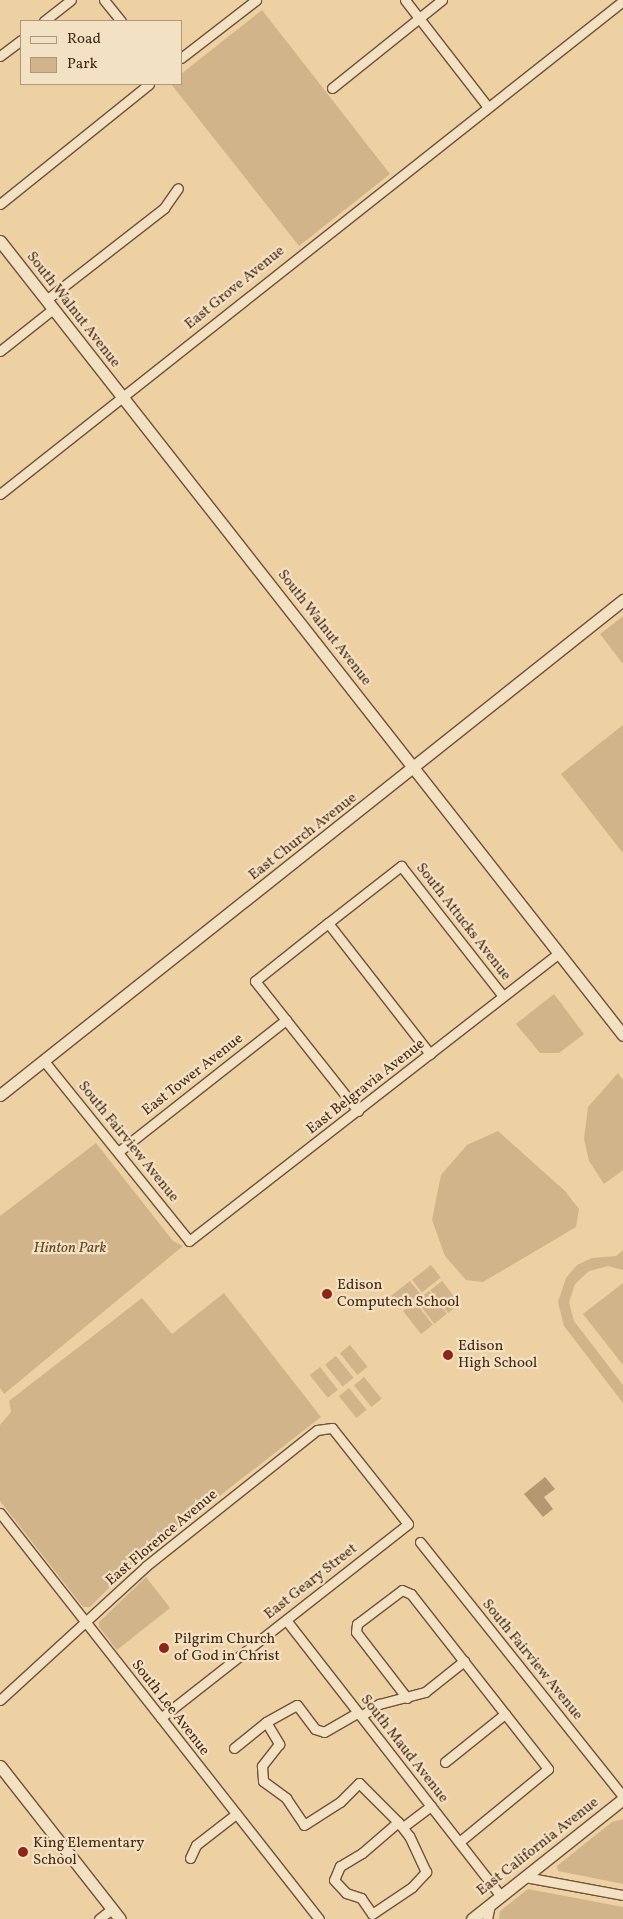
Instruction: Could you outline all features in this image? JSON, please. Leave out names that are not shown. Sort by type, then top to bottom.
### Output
[{"type":"street","points":[[45,20],[71,0]]},
{"type":"street","points":[[104,0],[120,20]]},
{"type":"street","points":[[182,57],[256,0]]},
{"type":"street","points":[[405,0],[488,107]]},
{"type":"street","points":[[332,88],[442,0]]},
{"type":"street","name":"East Grove Avenue","points":[[0,494],[623,1]]},
{"type":"street","points":[[0,56],[20,41]]},
{"type":"street","points":[[0,204],[148,85]]},
{"type":"street","points":[[0,351],[50,305],[164,208],[178,188]]},
{"type":"street","name":"South Walnut Avenue","points":[[0,241],[623,1035]]},
{"type":"street","name":"East Church Avenue","points":[[0,1095],[415,768],[623,600]]},
{"type":"street","name":"South Attucks Avenue","points":[[328,923],[401,866],[503,996]]},
{"type":"street","points":[[358,1111],[255,981],[328,923],[430,1054]]},
{"type":"street","name":"East Belgravia Avenue","points":[[190,1242],[559,953]]},
{"type":"street","name":"East Tower Avenue","points":[[118,1152],[286,1020]]},
{"type":"street","name":"South Fairview Avenue","points":[[44,1061],[190,1242]]},
{"type":"street","name":"East Geary Street","points":[[161,1718],[408,1524],[337,1433],[327,1426]]},
{"type":"street","name":"East Florence Avenue","points":[[0,1700],[146,1566],[317,1430],[327,1426]]},
{"type":"street","name":"South Lee Avenue","points":[[0,1513],[319,1919]]},
{"type":"street","name":"South Fairview Avenue","points":[[420,1542],[623,1798]]},
{"type":"street","points":[[406,1698],[356,1632],[357,1624],[402,1590],[411,1594],[548,1769],[458,1842]]},
{"type":"street","name":"South Maud Avenue","points":[[286,1620],[500,1896]]},
{"type":"street","points":[[234,1748],[266,1722],[297,1705],[315,1729],[324,1732],[379,1704],[425,1692],[464,1661]]},
{"type":"street","points":[[445,1762],[505,1714]]},
{"type":"street","points":[[266,1722],[279,1744],[262,1766],[263,1782],[286,1798],[304,1825],[340,1802],[359,1783],[400,1825],[426,1872],[372,1914],[362,1898],[346,1893],[334,1880],[340,1866],[362,1853],[400,1825],[431,1806]]},
{"type":"street","points":[[0,1766],[120,1919]]},
{"type":"street","name":"East California Avenue","points":[[472,1919],[623,1798]]},
{"type":"street","points":[[190,1858],[196,1845],[236,1814]]},
{"type":"street","points":[[526,1877],[623,1894]]},
{"type":"street","points":[[487,1919],[490,1905]]},
{"type":"street","points":[[99,1919],[112,1909]]},
{"type":"green space","points":[[262,10],[390,174],[299,246],[172,85],[182,85],[182,73]]},
{"type":"green space","points":[[623,616],[623,664],[600,634]]},
{"type":"green space","points":[[623,725],[623,853],[561,774]]},
{"type":"green space","points":[[554,994],[584,1034],[559,1053],[540,1053],[516,1024]]},
{"type":"green space","points":[[618,1073],[623,1080],[623,1170],[604,1184],[589,1161],[584,1139],[588,1107]]},
{"type":"green space","points":[[498,1131],[565,1191],[579,1209],[576,1227],[483,1282],[466,1280],[445,1256],[432,1220],[441,1175],[467,1145]]},
{"type":"green space","name":"Hinton Park","points":[[96,1143],[173,1241],[183,1246],[4,1394],[0,1388],[0,1216]]},
{"type":"green space","points":[[623,1250],[623,1270],[608,1266],[589,1271],[575,1284],[569,1302],[574,1321],[623,1385],[623,1403],[564,1326],[558,1302],[566,1278],[577,1265],[592,1258],[616,1256]]},
{"type":"green space","points":[[431,1265],[441,1278],[422,1292],[412,1280]]},
{"type":"green space","points":[[410,1281],[420,1294],[401,1308],[391,1296]]},
{"type":"green space","points":[[442,1281],[460,1304],[448,1313],[430,1290]]},
{"type":"green space","points":[[623,1283],[623,1365],[583,1314]]},
{"type":"green space","points":[[429,1291],[447,1314],[434,1324],[416,1301]]},
{"type":"green space","points":[[224,1293],[321,1417],[136,1561],[90,1607],[83,1607],[0,1501],[0,1425],[11,1412],[9,1401],[142,1298],[172,1334]]},
{"type":"green space","points":[[415,1302],[433,1325],[421,1334],[403,1311]]},
{"type":"green space","points":[[350,1345],[368,1367],[358,1375],[340,1353]]},
{"type":"green space","points":[[336,1356],[354,1378],[343,1387],[325,1365]]},
{"type":"green space","points":[[320,1367],[338,1390],[328,1398],[310,1375]]},
{"type":"green space","points":[[364,1377],[382,1399],[372,1407],[354,1385]]},
{"type":"green space","points":[[349,1388],[367,1410],[357,1418],[339,1396]]},
{"type":"green space","points":[[146,1577],[170,1608],[117,1650],[99,1627],[99,1622]]},
{"type":"green space","points":[[623,1819],[623,1884],[558,1871],[557,1866],[612,1822]]},
{"type":"green space","points":[[528,1889],[623,1907],[623,1919],[499,1919],[500,1911]]},
{"type":"shaded area","points":[[545,1477],[555,1489],[544,1497],[553,1509],[543,1517],[524,1494]]},
{"type":"place","name":"Edison Computech School","points":[[327,1294]]},
{"type":"place","name":"Edison High School","points":[[448,1355]]},
{"type":"place","name":"Pilgrim Church of God in Christ","points":[[164,1648]]},
{"type":"place","name":"King Elementary School","points":[[23,1852]]}]
